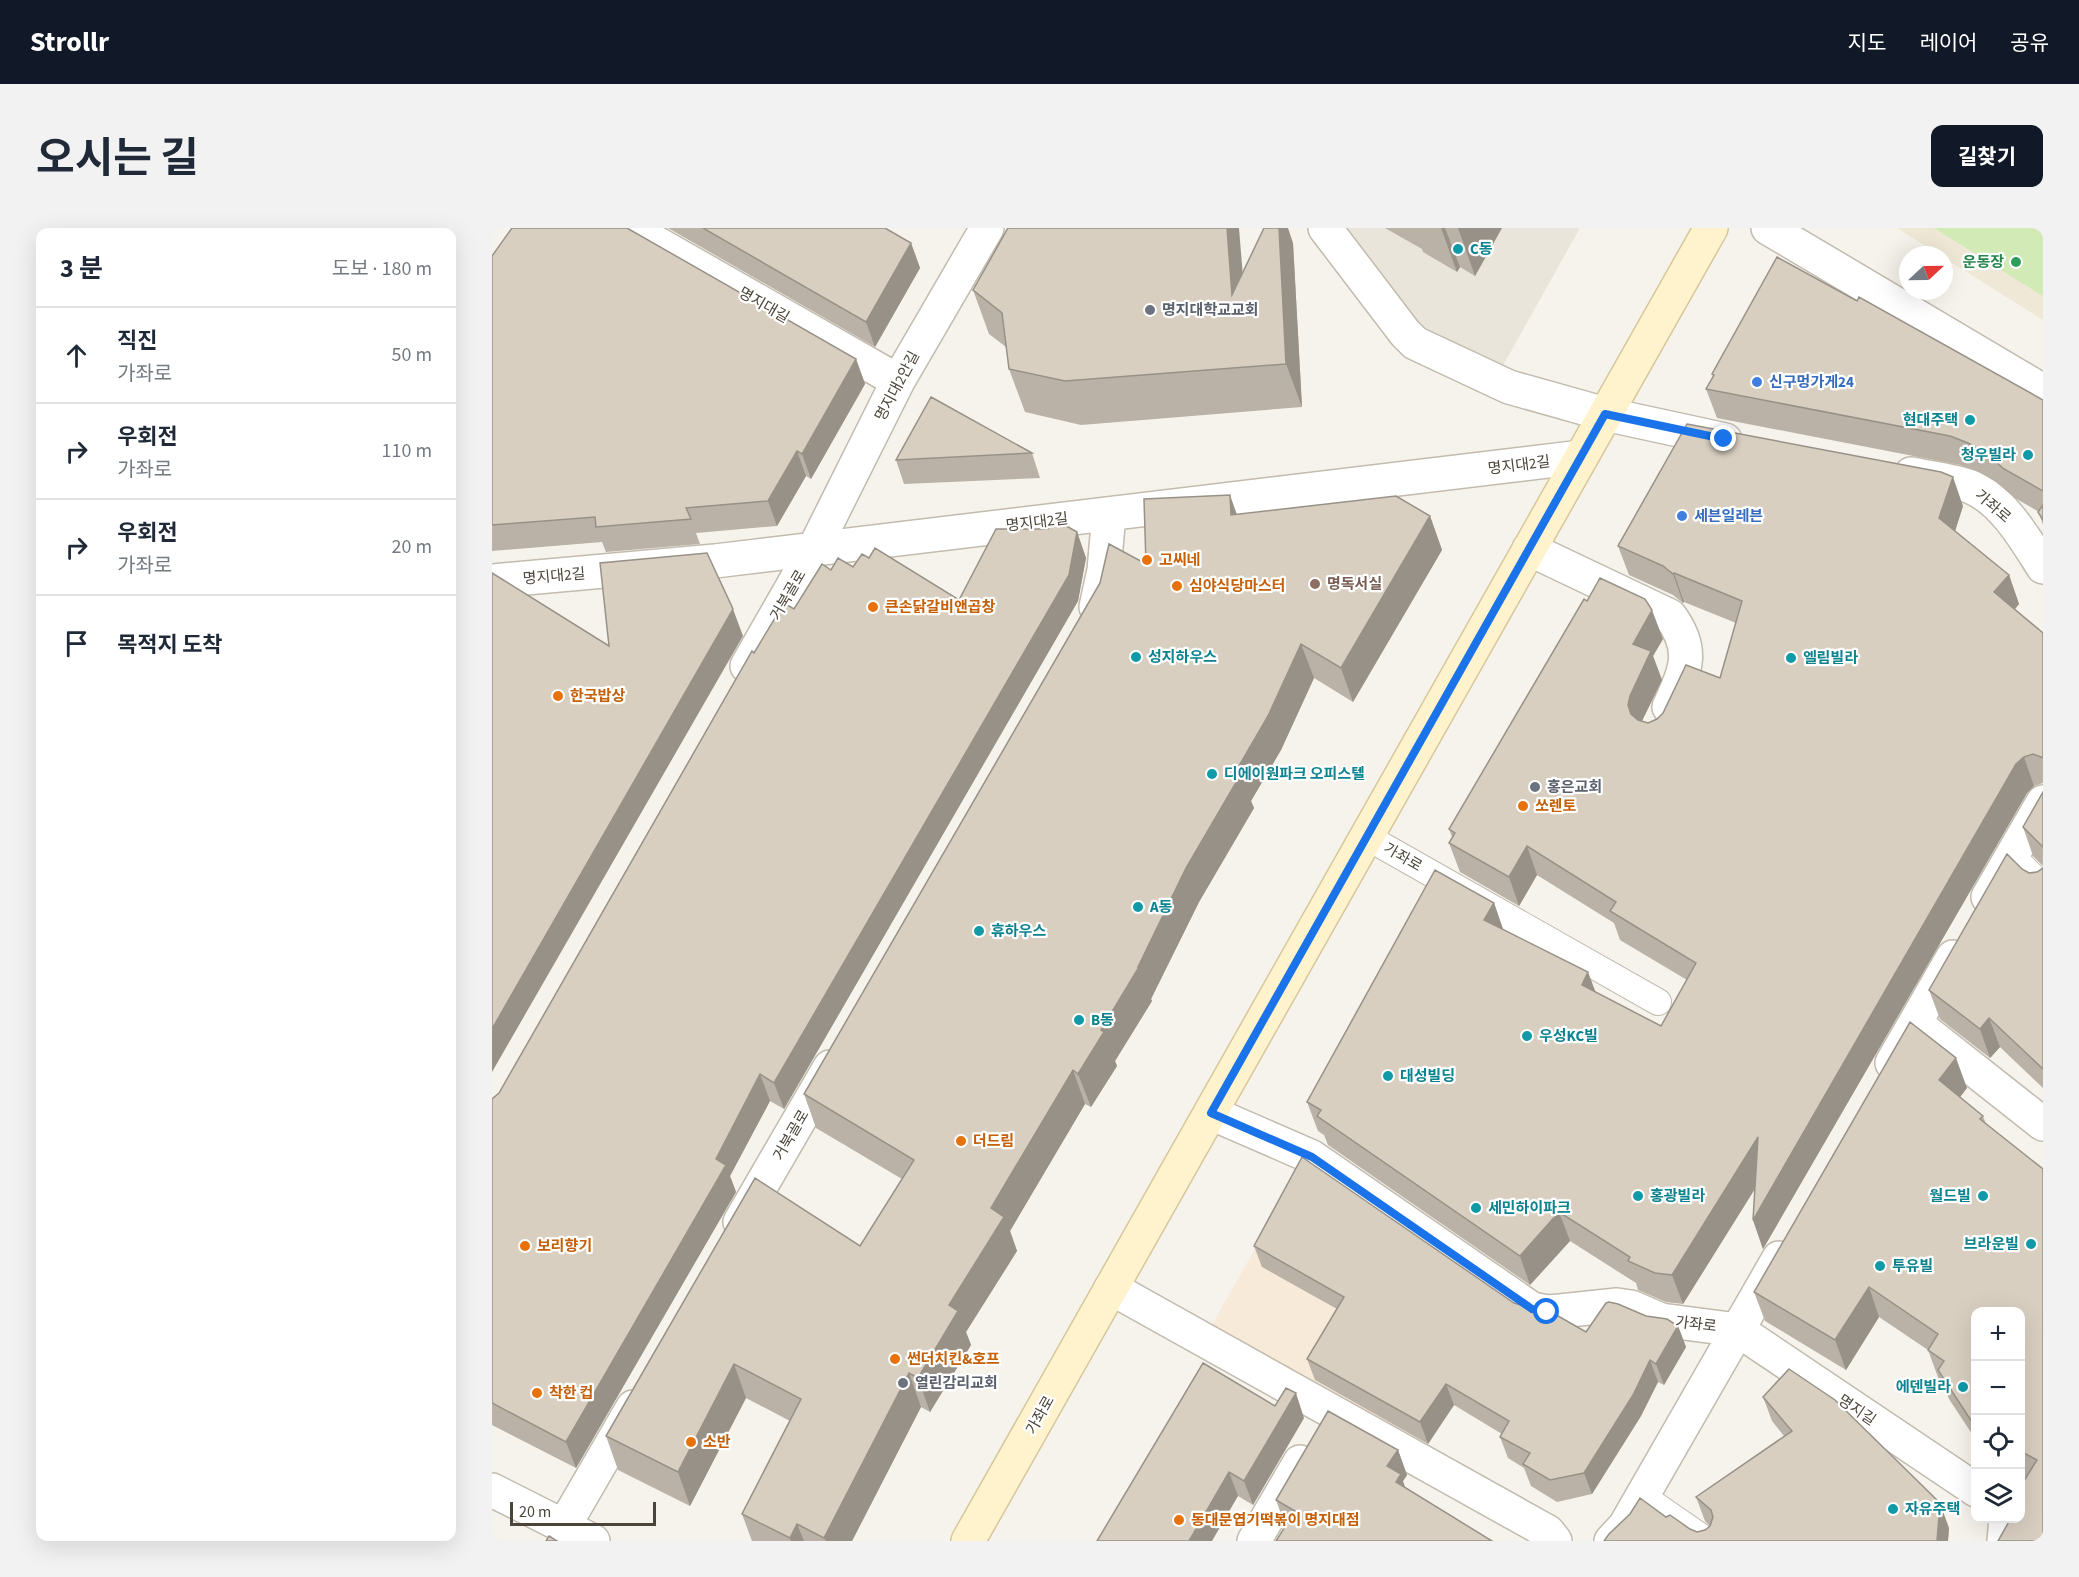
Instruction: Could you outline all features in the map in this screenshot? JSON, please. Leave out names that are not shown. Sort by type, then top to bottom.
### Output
[{"type":"main road","name":"가좌로","points":[[968,1541],[1711,228]]},
{"type":"street","name":"명지대길","points":[[630,228],[898,381]]},
{"type":"street","name":"명지대2안길","points":[[814,549],[898,381],[987,228]]},
{"type":"street","points":[[1325,228],[1415,343],[1509,387],[1605,414],[1759,446]]},
{"type":"street","points":[[1768,228],[2043,391]]},
{"type":"street","name":"명지대2길","points":[[492,581],[715,561],[1581,458]]},
{"type":"street","name":"가좌로","points":[[1887,470],[1973,488],[2004,513],[2021,533],[2043,567]]},
{"type":"street","points":[[1084,628],[1096,608],[1101,590],[1109,514]]},
{"type":"street","name":"거북골로","points":[[731,694],[814,549]]},
{"type":"street","points":[[1529,549],[1665,612],[1674,621],[1684,642],[1686,664],[1658,733]]},
{"type":"street","points":[[1879,1085],[2043,802]]},
{"type":"street","points":[[1915,1023],[2043,1124]]},
{"type":"street","name":"거북골로","points":[[727,1245],[846,1039]]},
{"type":"street","name":"가좌로","points":[[1211,1113],[1312,1157],[1532,1309],[1547,1312],[1617,1305],[1631,1307],[1661,1320],[1738,1330]]},
{"type":"street","points":[[1611,1541],[1625,1526],[1797,1228]]},
{"type":"street","points":[[1111,1288],[1320,1428],[1548,1532],[1555,1541]]},
{"type":"street","name":"명지길","points":[[1738,1330],[1971,1487]]},
{"type":"street","points":[[564,1526],[650,1379]]},
{"type":"street","points":[[1254,1541],[1320,1428]]},
{"type":"street","points":[[492,1490],[592,1541]]},
{"type":"street","points":[[2004,1541],[2006,1523]]},
{"type":"lane","name":"가좌로","points":[[1366,837],[1658,1002]]},
{"type":"lane","points":[[2012,856],[2043,887]]},
{"type":"lane","points":[[1642,1496],[1707,1541]]},
{"type":"shaded area","points":[[1343,228],[1580,228],[1501,369],[1428,336]]},
{"type":"shaded area","points":[[1897,228],[2043,228],[2043,320],[1953,264],[1953,246],[1926,246]]},
{"type":"shaded area","points":[[1301,1168],[1470,1277],[1392,1431],[1209,1330]]},
{"type":"green space","name":"운동장","points":[[1934,228],[2043,228],[2043,296]]},
{"type":"building","points":[[512,228],[627,228],[856,359],[802,454],[797,451],[768,501],[686,508],[691,519],[596,527],[595,517],[492,525],[492,256]]},
{"type":"building","points":[[703,228],[885,228],[911,243],[866,322]]},
{"type":"building","name":"명지대학교교회","points":[[1008,228],[1227,228],[1232,295],[1264,228],[1279,228],[1286,364],[1065,381],[1009,369],[1002,313],[973,290]]},
{"type":"building","points":[[1777,257],[1857,301],[1859,297],[2043,400],[2043,491],[2004,469],[1986,453],[1950,436],[1706,389],[1714,375],[1712,374]]},
{"type":"building","points":[[931,397],[1032,453],[896,460]]},
{"type":"building","points":[[1687,424],[1941,472],[1953,477],[1939,518],[2009,575],[1994,592],[2043,633],[2043,758],[2033,754],[2024,757],[2016,764],[1753,1220],[1758,1137],[1672,1275],[1655,1273],[1628,1261],[1630,1257],[1559,1212],[1520,1256],[1317,1116],[1321,1110],[1307,1102],[1435,870],[1494,903],[1484,920],[1588,972],[1582,985],[1661,1026],[1696,963],[1610,911],[1616,902],[1527,846],[1509,877],[1449,843],[1455,833],[1449,829],[1584,599],[1587,601],[1600,578],[1645,599],[1652,610],[1633,644],[1651,651],[1628,705],[1631,714],[1638,720],[1648,723],[1663,713],[1686,665],[1720,678],[1742,601],[1673,574],[1663,566],[1618,546]]},
{"type":"building","points":[[1230,495],[1231,515],[1396,496],[1430,516],[1341,668],[1301,644],[1268,716],[1236,771],[1241,774],[1186,868],[1139,967],[1101,1030],[1104,1032],[1078,1074],[1073,1070],[991,1208],[1004,1217],[949,1305],[958,1311],[918,1378],[909,1373],[824,1538],[797,1524],[790,1538],[742,1514],[801,1399],[734,1364],[678,1472],[606,1436],[755,1178],[860,1246],[914,1160],[804,1094],[1100,583],[1109,544],[1146,564],[1144,499]]},
{"type":"building","points":[[2043,505],[2043,520],[2038,512]]},
{"type":"building","points":[[1054,519],[1077,532],[1069,575],[774,1083],[760,1074],[716,1159],[726,1165],[566,1442],[492,1403],[492,1099],[499,1093],[752,651],[754,653],[784,603],[794,609],[822,564],[831,570],[838,558],[853,567],[862,554],[869,558],[875,548],[959,600],[996,529],[1048,529]]},
{"type":"building","points":[[707,553],[733,609],[492,1029],[492,573],[609,646],[600,563]]},
{"type":"building","points":[[2043,792],[2043,847],[2023,827]]},
{"type":"building","points":[[2007,854],[2029,873],[2043,868],[2043,1069],[1989,1018],[1980,1029],[1929,990]]},
{"type":"building","points":[[1910,1022],[1956,1058],[1939,1080],[1983,1116],[1980,1119],[2043,1169],[2043,1541],[1998,1541],[2008,1523],[2025,1523],[2025,1479],[2037,1460],[2025,1454],[2025,1307],[1971,1307],[1971,1420],[1938,1370],[1944,1361],[1928,1350],[1938,1334],[1869,1287],[1835,1340],[1754,1292]]},
{"type":"building","points":[[1302,1157],[1514,1303],[1535,1309],[1546,1309],[1586,1332],[1609,1302],[1646,1316],[1667,1319],[1678,1326],[1656,1364],[1650,1360],[1633,1395],[1584,1473],[1550,1480],[1523,1464],[1530,1453],[1500,1437],[1509,1421],[1446,1384],[1420,1422],[1307,1359],[1344,1297],[1254,1246]]},
{"type":"building","points":[[1203,1363],[1275,1406],[1286,1388],[1296,1393],[1244,1481],[1229,1472],[1189,1541],[1097,1541]]},
{"type":"building","points":[[1789,1369],[1835,1400],[1940,1503],[1937,1541],[1604,1541],[1630,1514],[1640,1498],[1666,1517],[1670,1515],[1697,1532],[1710,1526],[1713,1517],[1711,1510],[1696,1497],[1792,1431],[1763,1397]]},
{"type":"building","points":[[1328,1411],[1398,1450],[1387,1466],[1401,1474],[1396,1482],[1492,1541],[1276,1541],[1295,1511],[1276,1500]]},
{"type":"building","points":[[549,1536],[557,1541],[546,1541]]},
{"type":"place","name":"C동","points":[[1458,249]]},
{"type":"place","name":"운동장","points":[[2016,262]]},
{"type":"place","name":"명지대학교교회","points":[[1150,310]]},
{"type":"place","name":"신구멍가게24","points":[[1757,382]]},
{"type":"place","name":"현대주택","points":[[1970,420]]},
{"type":"place","name":"청우빌라","points":[[2028,455]]},
{"type":"place","name":"세븐일레븐","points":[[1682,516]]},
{"type":"place","name":"고씨네","points":[[1147,560]]},
{"type":"place","name":"명독서실","points":[[1315,584]]},
{"type":"place","name":"심야식당마스터","points":[[1177,586]]},
{"type":"place","name":"큰손닭갈비앤곱창","points":[[873,607]]},
{"type":"place","name":"성지하우스","points":[[1136,657]]},
{"type":"place","name":"엘림빌라","points":[[1791,658]]},
{"type":"place","name":"한국밥상","points":[[558,696]]},
{"type":"place","name":"디에이원파크 오피스텔","points":[[1212,774]]},
{"type":"place","name":"홍은교회","points":[[1535,787]]},
{"type":"place","name":"쏘렌토","points":[[1523,806]]},
{"type":"place","name":"A동","points":[[1138,907]]},
{"type":"place","name":"휴하우스","points":[[979,931]]},
{"type":"place","name":"B동","points":[[1079,1020]]},
{"type":"place","name":"우성KC빌","points":[[1527,1036]]},
{"type":"place","name":"대성빌딩","points":[[1388,1076]]},
{"type":"place","name":"더드림","points":[[961,1141]]},
{"type":"place","name":"홍광빌라","points":[[1638,1196]]},
{"type":"place","name":"월드빌","points":[[1983,1196]]},
{"type":"place","name":"세민하이파크","points":[[1476,1208]]},
{"type":"place","name":"브라운빌","points":[[2031,1244]]},
{"type":"place","name":"보리향기","points":[[525,1246]]},
{"type":"place","name":"투유빌","points":[[1880,1266]]},
{"type":"place","name":"썬더치킨&호프","points":[[895,1359]]},
{"type":"place","name":"열린감리교회","points":[[903,1383]]},
{"type":"place","name":"에덴빌라","points":[[1963,1387]]},
{"type":"place","name":"착한 컵","points":[[537,1393]]},
{"type":"place","name":"소반","points":[[691,1442]]},
{"type":"place","name":"자유주택","points":[[1893,1509]]},
{"type":"place","name":"동대문엽기떡볶이 명지대점","points":[[1179,1520]]},
{"type":"route","points":[[1547,1312],[1532,1309],[1312,1157],[1211,1113],[1605,414],[1724,439]]}]
